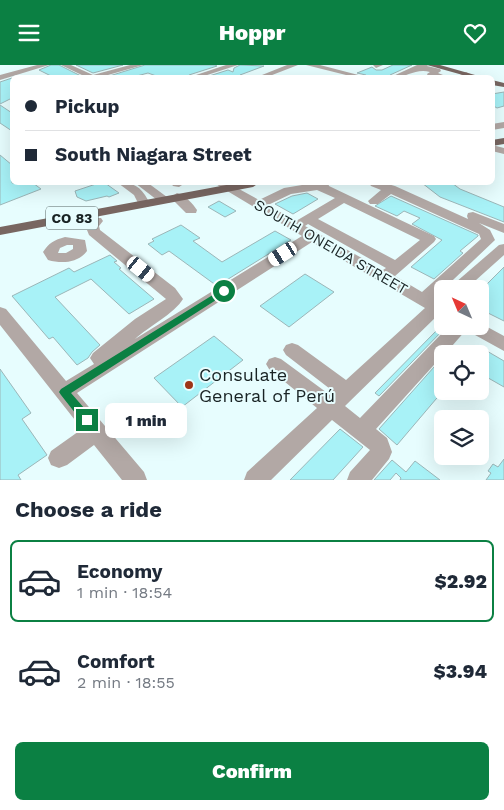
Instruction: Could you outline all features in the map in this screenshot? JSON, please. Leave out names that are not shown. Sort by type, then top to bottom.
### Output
[{"type":"main road","points":[[431,65],[460,75]]},
{"type":"main road","name":"CO 83","points":[[0,231],[97,223],[144,204],[224,185]]},
{"type":"street","points":[[12,75],[45,65]]},
{"type":"street","points":[[65,65],[88,75]]},
{"type":"street","points":[[100,75],[139,65]]},
{"type":"street","points":[[201,75],[234,65]]},
{"type":"street","points":[[266,75],[294,65]]},
{"type":"street","points":[[310,65],[353,75]]},
{"type":"street","points":[[399,75],[422,66],[437,71],[431,74],[435,75]]},
{"type":"street","points":[[24,72],[30,75]]},
{"type":"street","points":[[127,185],[139,193],[144,204]]},
{"type":"street","points":[[145,185],[191,210]]},
{"type":"street","name":"SOUTH ONEIDA STREET","points":[[224,185],[258,205],[302,223],[312,235],[384,277],[434,303]]},
{"type":"street","points":[[258,205],[288,191],[316,185]]},
{"type":"street","points":[[323,185],[344,198],[369,204]]},
{"type":"street","points":[[338,185],[429,239],[384,277]]},
{"type":"street","points":[[369,204],[393,186]]},
{"type":"street","points":[[393,186],[504,229]]},
{"type":"street","points":[[393,186],[481,229],[485,233],[488,239],[455,280]]},
{"type":"street","points":[[302,223],[344,198]]},
{"type":"street","points":[[61,388],[111,351],[138,325],[170,305],[174,299],[97,223],[80,243]]},
{"type":"street","points":[[302,223],[396,267]]},
{"type":"street","points":[[61,388],[312,235]]},
{"type":"street","points":[[467,280],[504,248]]},
{"type":"street","points":[[255,480],[434,306]]},
{"type":"street","points":[[0,313],[136,480]]},
{"type":"street","points":[[361,431],[452,335]]},
{"type":"street","points":[[488,335],[504,344]]},
{"type":"street","points":[[292,350],[348,391]]},
{"type":"street","points":[[275,364],[382,449],[358,480]]},
{"type":"street","points":[[59,458],[96,431]]},
{"type":"building","points":[[51,65],[59,65],[79,75],[49,75],[39,70]]},
{"type":"building","points":[[76,65],[123,65],[93,73]]},
{"type":"building","points":[[145,65],[217,66],[189,75],[154,75],[148,73],[140,75],[112,75]]},
{"type":"building","points":[[240,65],[264,66],[240,75],[212,75],[228,70],[233,72],[234,68]]},
{"type":"building","points":[[393,65],[412,65],[390,75],[357,73],[372,67],[376,70],[382,70]]},
{"type":"building","points":[[10,79],[10,99],[0,104],[0,82]]},
{"type":"building","points":[[504,92],[504,106],[495,107],[495,94]]},
{"type":"building","points":[[0,105],[10,112],[10,130],[0,123]]},
{"type":"building","points":[[0,155],[10,163],[10,185],[36,185],[41,189],[0,205]]},
{"type":"building","points":[[93,185],[108,185],[119,193],[109,197],[86,201],[77,197],[75,191]]},
{"type":"building","points":[[425,185],[455,185],[504,207],[504,222],[440,197]]},
{"type":"building","points":[[307,193],[318,199],[293,214],[275,204],[292,196]]},
{"type":"building","points":[[391,196],[478,236],[460,251],[463,253],[434,279],[411,267],[442,240],[412,224],[420,218],[404,211],[397,216],[375,206]]},
{"type":"building","points":[[219,201],[236,211],[225,217],[208,207]]},
{"type":"building","points":[[181,225],[200,238],[193,241],[222,262],[275,231],[291,240],[217,286],[169,251],[162,255],[148,244],[154,241],[152,239]]},
{"type":"building","points":[[110,255],[117,261],[114,262],[121,268],[119,269],[154,299],[129,314],[91,279],[55,297],[100,345],[88,358],[77,365],[53,337],[49,339],[12,296],[69,268],[74,272]]},
{"type":"building","points":[[504,267],[504,321],[489,314],[489,282]]},
{"type":"building","points":[[305,274],[334,292],[289,327],[260,306]]},
{"type":"building","points":[[434,333],[434,335],[438,335],[379,396],[375,393]]},
{"type":"building","points":[[214,336],[243,360],[182,407],[154,378]]},
{"type":"building","points":[[489,352],[504,361],[504,387],[489,378]]},
{"type":"building","points":[[434,367],[435,400],[397,445],[379,429]]},
{"type":"building","points":[[0,369],[31,413],[22,419],[47,455],[18,475],[21,480],[0,480]]},
{"type":"building","points":[[340,429],[363,447],[333,480],[290,480]]},
{"type":"building","points":[[504,459],[504,480],[486,480],[491,473],[488,471],[493,464],[498,467]]},
{"type":"building","points":[[392,460],[406,472],[415,461],[440,480],[400,480],[401,478],[396,473],[390,480],[374,480]]},
{"type":"place","name":"Consulate General of Perú","points":[[189,385]]},
{"type":"route","points":[[87,420],[64,392],[224,291]]}]
